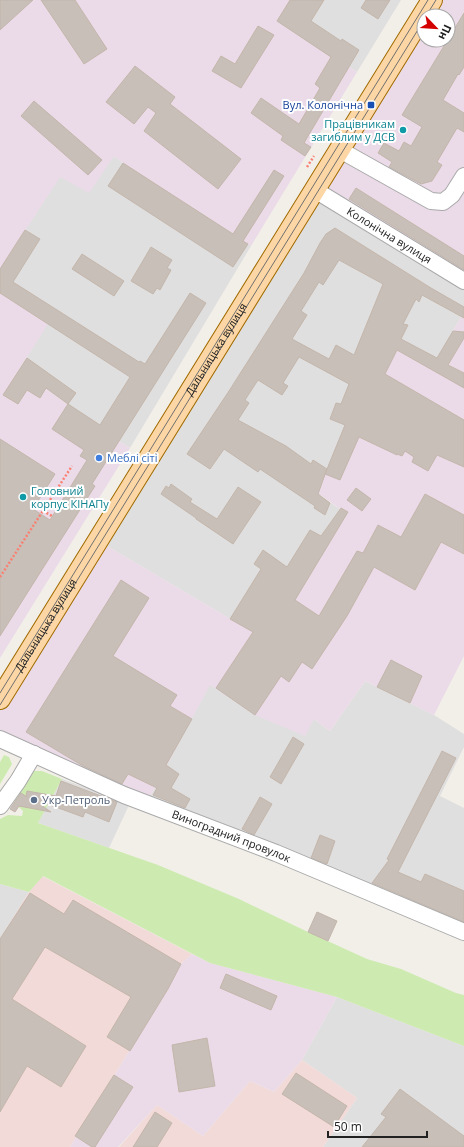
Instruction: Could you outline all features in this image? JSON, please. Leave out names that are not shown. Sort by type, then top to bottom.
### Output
[{"type":"main road","name":"Дальницька вулиця","points":[[0,699],[432,0]]},
{"type":"street","points":[[340,150],[430,201],[443,202],[452,195],[464,176]]},
{"type":"street","name":"Колонічна вулиця","points":[[315,190],[464,281]]},
{"type":"street","name":"Виноградний провулок","points":[[0,739],[124,795],[276,853],[464,932]]},
{"type":"street","points":[[0,806],[18,781],[34,754]]},
{"type":"path","points":[[307,167],[314,156]]},
{"type":"path","points":[[0,577],[72,466]]},
{"type":"path","points":[[43,511],[52,516]]},
{"type":"shaded area","points":[[0,0],[290,0],[277,21],[357,72],[251,246],[114,156],[89,193],[60,177],[0,269]]},
{"type":"shaded area","points":[[290,0],[401,0],[357,72],[277,21]]},
{"type":"shaded area","points":[[439,0],[464,0],[464,279],[319,192],[416,37],[416,48],[456,48],[456,8],[434,8]]},
{"type":"shaded area","points":[[114,156],[251,246],[130,448],[98,428],[55,395],[18,371],[47,324],[0,293],[0,269],[60,176]]},
{"type":"shaded area","points":[[319,193],[464,285],[464,312],[437,358],[401,339],[321,496],[347,514],[298,594],[244,627],[102,543]]},
{"type":"shaded area","points":[[0,293],[48,324],[18,371],[55,395],[98,428],[130,448],[0,658]]},
{"type":"shaded area","points":[[464,312],[464,656],[434,715],[365,681],[330,731],[314,719],[305,736],[255,715],[210,685],[147,802],[0,737],[0,707],[102,543],[244,627],[298,594],[347,514],[318,493],[345,425],[401,339],[437,358]]},
{"type":"shaded area","points":[[365,681],[434,715],[464,734],[464,747],[440,796],[464,808],[464,933],[147,802],[210,684],[314,719],[330,731]]},
{"type":"shaded area","points":[[62,779],[130,803],[109,848],[38,823]]},
{"type":"shaded area","points":[[42,876],[192,954],[181,964],[170,985],[70,1147],[0,1147],[0,939],[29,892]]},
{"type":"shaded area","points":[[0,884],[29,892],[0,939]]},
{"type":"shaded area","points":[[192,954],[210,963],[337,997],[302,1060],[274,1092],[250,1081],[203,1136],[157,1105],[118,1147],[70,1147],[170,985],[181,964]]},
{"type":"shaded area","points":[[337,997],[464,1046],[464,1147],[323,1147],[357,1098],[302,1060]]},
{"type":"shaded area","points":[[302,1060],[357,1098],[323,1147],[119,1147],[157,1105],[203,1136],[250,1081],[274,1092]]},
{"type":"green space","points":[[4,755],[9,757],[12,764],[0,784],[0,762]]},
{"type":"green space","points":[[34,771],[42,771],[62,779],[38,823],[158,865],[239,899],[367,959],[401,969],[456,993],[464,995],[464,1046],[337,997],[210,963],[43,876],[29,892],[0,884],[0,819],[8,815],[22,816],[23,811],[14,803],[27,778]]},
{"type":"building","points":[[0,0],[33,0],[0,30]]},
{"type":"building","points":[[41,0],[75,0],[107,49],[84,64]]},
{"type":"building","points":[[290,0],[324,0],[311,21],[341,41],[342,39],[359,50],[304,143],[311,147],[305,156],[281,140],[283,136],[251,113],[261,98],[299,124],[320,88],[315,84],[331,57],[277,21]]},
{"type":"building","points":[[366,0],[390,0],[378,19],[361,8]]},
{"type":"building","points":[[464,13],[464,67],[459,75],[458,74],[443,100],[464,113],[464,132],[457,128],[437,162],[442,165],[432,181],[421,184],[389,167],[392,162],[378,153],[384,143],[399,151],[404,142],[411,146],[422,127],[402,115],[443,48],[456,48],[456,26]]},
{"type":"building","points":[[258,26],[274,35],[241,88],[212,71],[221,56],[235,64]]},
{"type":"building","points":[[135,66],[175,97],[170,104],[241,159],[218,189],[144,131],[156,113],[148,107],[134,124],[106,102]]},
{"type":"building","points":[[34,101],[102,160],[88,175],[21,116]]},
{"type":"building","points":[[123,163],[233,234],[274,170],[284,176],[243,241],[248,244],[233,267],[108,186]]},
{"type":"building","points":[[356,188],[464,256],[464,270],[349,199]]},
{"type":"building","points":[[335,228],[464,307],[464,318],[422,295],[419,302],[416,299],[403,324],[408,325],[401,339],[437,358],[453,331],[464,332],[464,338],[448,365],[464,373],[464,388],[397,350],[385,374],[464,420],[464,467],[437,455],[428,471],[412,462],[414,457],[405,451],[402,456],[397,455],[359,437],[340,480],[325,474],[318,494],[330,503],[325,515],[314,508],[315,506],[260,469],[258,472],[224,449],[210,469],[187,454],[304,273],[320,243],[326,234]],"holes":[[[339,260],[383,284],[354,355],[336,345],[329,359],[292,339],[307,315],[301,311],[319,282],[323,285]],[[299,357],[349,384],[341,404],[336,403],[330,419],[345,425],[327,469],[313,460],[311,464],[286,446],[238,420],[249,403],[245,400],[258,380],[282,395],[288,386],[283,383]]]},
{"type":"building","points":[[25,230],[40,239],[13,282],[139,362],[140,361],[145,364],[190,293],[206,303],[92,484],[95,486],[0,636],[0,439],[55,474],[33,509],[50,520],[87,460],[80,456],[84,450],[52,429],[68,404],[100,425],[130,377],[0,293],[0,269]]},
{"type":"building","points":[[151,247],[172,260],[167,268],[171,270],[160,290],[157,288],[153,294],[131,281]]},
{"type":"building","points":[[82,254],[124,281],[114,296],[72,269]]},
{"type":"building","points":[[27,358],[76,393],[68,404],[46,388],[40,398],[27,390],[18,404],[3,395]]},
{"type":"building","points":[[171,484],[192,499],[190,502],[217,519],[238,487],[261,502],[233,544],[161,494],[166,486],[169,488]]},
{"type":"building","points":[[356,488],[371,499],[362,511],[347,500]]},
{"type":"building","points":[[425,494],[464,515],[464,554],[441,542],[415,590],[374,567],[347,616],[312,669],[302,662],[289,682],[281,676],[255,715],[216,688],[253,632],[230,619],[261,569],[254,564],[263,550],[287,567],[310,530],[321,536],[341,508],[348,512],[295,600],[319,616],[357,551],[363,553],[378,525],[401,537]]},
{"type":"building","points":[[121,580],[149,598],[113,656],[177,695],[170,706],[192,719],[166,765],[179,774],[171,788],[190,799],[185,808],[153,795],[157,788],[128,774],[122,784],[83,766],[26,732]]},
{"type":"building","points":[[391,660],[422,676],[410,703],[377,687]]},
{"type":"building","points":[[293,737],[304,744],[281,784],[270,777]]},
{"type":"building","points":[[442,751],[456,758],[398,872],[421,882],[425,874],[464,891],[464,922],[372,883],[389,860],[387,859]]},
{"type":"building","points":[[61,781],[117,802],[109,822],[85,812],[83,817],[42,802],[41,805],[51,812],[19,806],[15,812],[10,809],[21,793],[27,797],[27,791],[56,796]]},
{"type":"building","points":[[260,797],[272,804],[254,835],[242,829]]},
{"type":"building","points":[[320,835],[335,841],[327,864],[311,858]]},
{"type":"building","points":[[30,893],[64,914],[73,900],[181,964],[168,989],[130,1051],[107,1037],[131,997],[45,947],[12,999],[86,1046],[61,1087],[27,1066],[0,1112],[0,939]]},
{"type":"building","points":[[317,912],[337,921],[328,941],[308,932]]},
{"type":"building","points":[[226,974],[277,996],[271,1010],[220,988]]},
{"type":"building","points":[[207,1038],[215,1086],[179,1092],[172,1045]]},
{"type":"building","points":[[296,1073],[347,1106],[334,1127],[282,1094]]},
{"type":"building","points":[[114,1075],[133,1087],[95,1147],[92,1147],[75,1136]]},
{"type":"building","points":[[400,1089],[464,1136],[464,1147],[362,1147],[386,1117],[381,1114]]},
{"type":"building","points":[[155,1112],[172,1123],[157,1147],[133,1147]]},
{"type":"tram line","points":[[0,693],[428,0]]},
{"type":"tram line","points":[[431,8],[436,0]]},
{"type":"tram line","points":[[0,705],[416,33]]},
{"type":"place","name":"Вул. Колонічна","points":[[371,105]]},
{"type":"place","name":"Працівникам загиблим у ДСВ","points":[[403,130]]},
{"type":"place","name":"Меблі сіті","points":[[99,458]]},
{"type":"place","name":"Головний корпус КІНАПу","points":[[23,497]]},
{"type":"place","name":"Укр-Петроль","points":[[34,800]]}]
